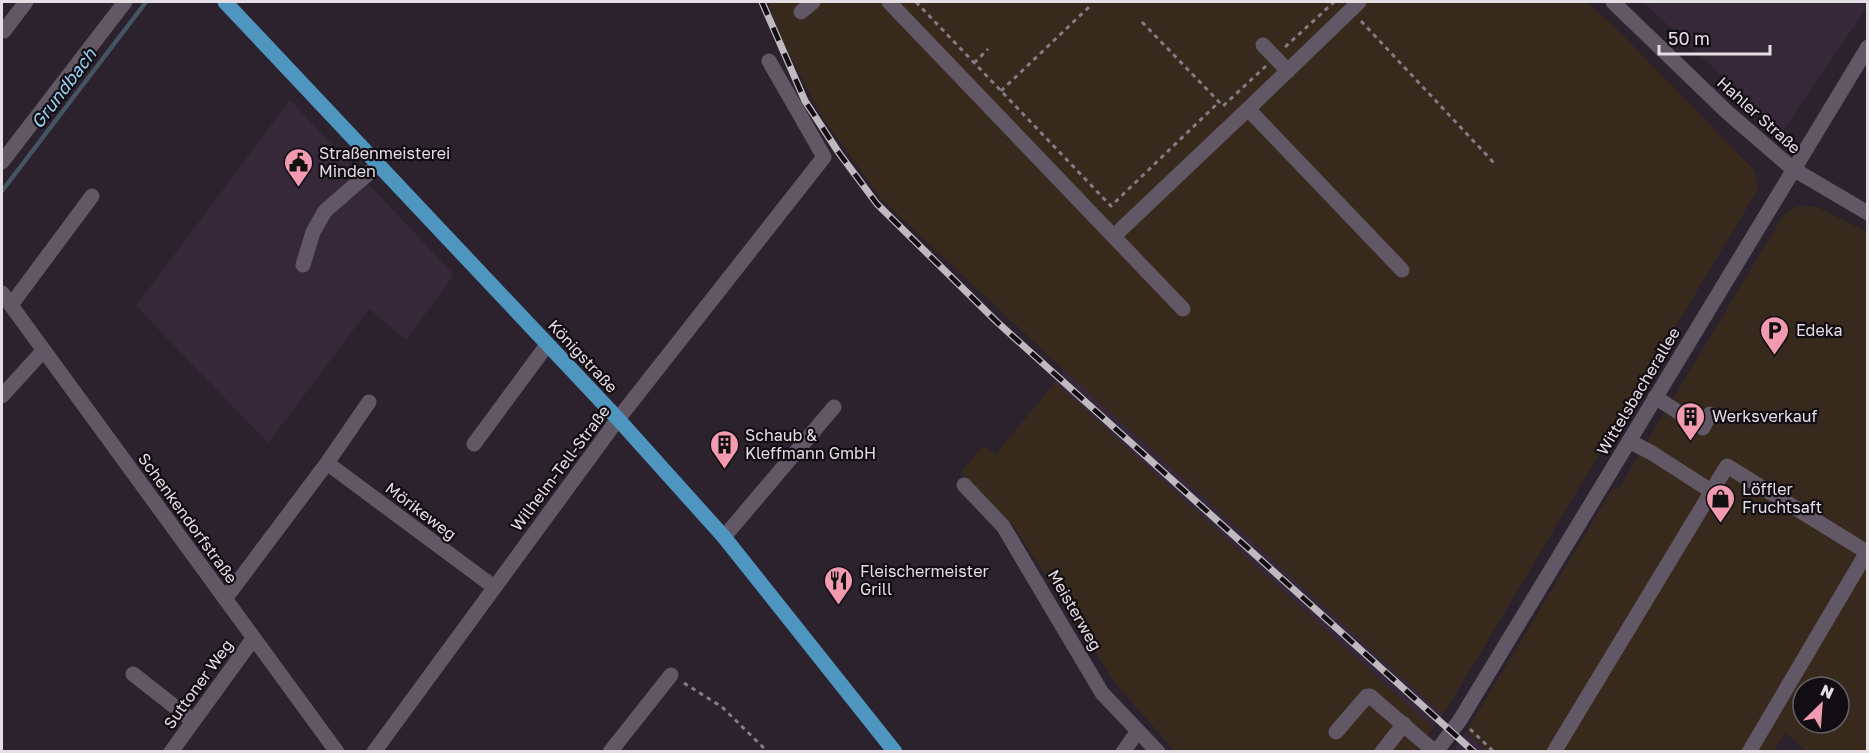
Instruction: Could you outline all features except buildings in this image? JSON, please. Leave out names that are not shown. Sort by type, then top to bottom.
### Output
[{"type":"main road","name":"Königstraße","points":[[225,2],[618,419],[724,537],[895,752]]},
{"type":"street","points":[[4,31],[26,2]]},
{"type":"street","points":[[2,162],[125,2]]},
{"type":"street","points":[[801,12],[813,2]]},
{"type":"street","points":[[889,2],[1183,309]]},
{"type":"street","name":"Hahler Straße","points":[[1613,2],[1727,112],[1793,170],[1868,213]]},
{"type":"street","points":[[1114,236],[1355,5]]},
{"type":"street","points":[[1263,45],[1287,71]]},
{"type":"street","name":"Wittelsbacherallee","points":[[1436,752],[1460,720],[1868,47]]},
{"type":"street","name":"Wilhelm-Tell-Straße","points":[[374,752],[618,419],[824,157],[770,61]]},
{"type":"street","points":[[1248,109],[1402,270]]},
{"type":"street","points":[[303,265],[313,232],[325,211],[378,165]]},
{"type":"street","points":[[11,305],[92,196]]},
{"type":"street","name":"Schenkendorfstraße","points":[[2,292],[337,752]]},
{"type":"street","points":[[474,444],[547,345]]},
{"type":"street","points":[[2,396],[43,351]]},
{"type":"street","points":[[1655,398],[1703,428],[1710,414]]},
{"type":"street","points":[[225,599],[327,463],[369,402]]},
{"type":"street","points":[[724,537],[834,407]]},
{"type":"street","points":[[1629,441],[1711,491]]},
{"type":"street","name":"Mörikeweg","points":[[327,463],[494,587]]},
{"type":"street","points":[[1554,752],[1727,466],[1867,552],[1749,752]]},
{"type":"street","name":"Meisterweg","points":[[964,485],[1003,526],[1102,693],[1158,752]]},
{"type":"street","name":"Suttoner Weg","points":[[171,752],[253,639]]},
{"type":"street","points":[[133,674],[193,721]]},
{"type":"street","points":[[610,752],[670,675]]},
{"type":"street","points":[[1336,732],[1367,696],[1372,697],[1436,752]]},
{"type":"street","points":[[1382,752],[1404,724]]},
{"type":"street","points":[[1123,752],[1138,731]]},
{"type":"path","points":[[916,2],[1111,206],[1219,102]]},
{"type":"path","points":[[1142,22],[1224,106],[1334,2]]},
{"type":"path","points":[[1355,5],[1495,164]]},
{"type":"path","points":[[1001,91],[1089,7]]},
{"type":"path","points":[[974,63],[988,49]]},
{"type":"path","points":[[670,675],[722,707],[768,752]]},
{"type":"path","points":[[1460,720],[1494,752]]},
{"type":"shaded area","points":[[769,2],[1586,2],[1613,25],[1755,171],[1758,189],[1443,715],[1064,370],[882,200],[822,117],[778,31]]},
{"type":"shaded area","points":[[1643,2],[1867,2],[1868,6],[1782,132]]},
{"type":"shaded area","name":"Straßenmeisterei Minden","points":[[290,100],[454,275],[406,340],[369,309],[268,443],[136,306]]},
{"type":"shaded area","points":[[1798,206],[1817,207],[1867,232],[1867,751],[1807,751],[1785,732],[1774,751],[1487,751],[1466,732],[1613,488],[1618,490],[1785,214]]},
{"type":"shaded area","points":[[1064,370],[1443,715],[1433,728],[1055,382]]},
{"type":"shaded area","points":[[1055,382],[1433,728],[1415,751],[1175,751],[1116,684],[1013,525],[961,472],[983,446],[996,454]]},
{"type":"shaded area","points":[[1466,732],[1487,751],[1457,750],[1455,747]]},
{"type":"waterway","name":"Grundbach","points":[[2,191],[146,2]]},
{"type":"railway","points":[[762,2],[805,101],[839,153],[877,204],[997,322],[1474,752]]},
{"type":"place","name":"Straßenmeisterei Minden","points":[[298,188]]},
{"type":"place","name":"Edeka","points":[[1775,356]]},
{"type":"place","name":"Werksverkauf","points":[[1691,442]]},
{"type":"place","name":"Schaub & Kleffmann GmbH","points":[[724,470]]},
{"type":"place","name":"Löffler Fruchtsaft","points":[[1721,524]]},
{"type":"place","name":"Fleischermeister Grill","points":[[839,606]]}]
